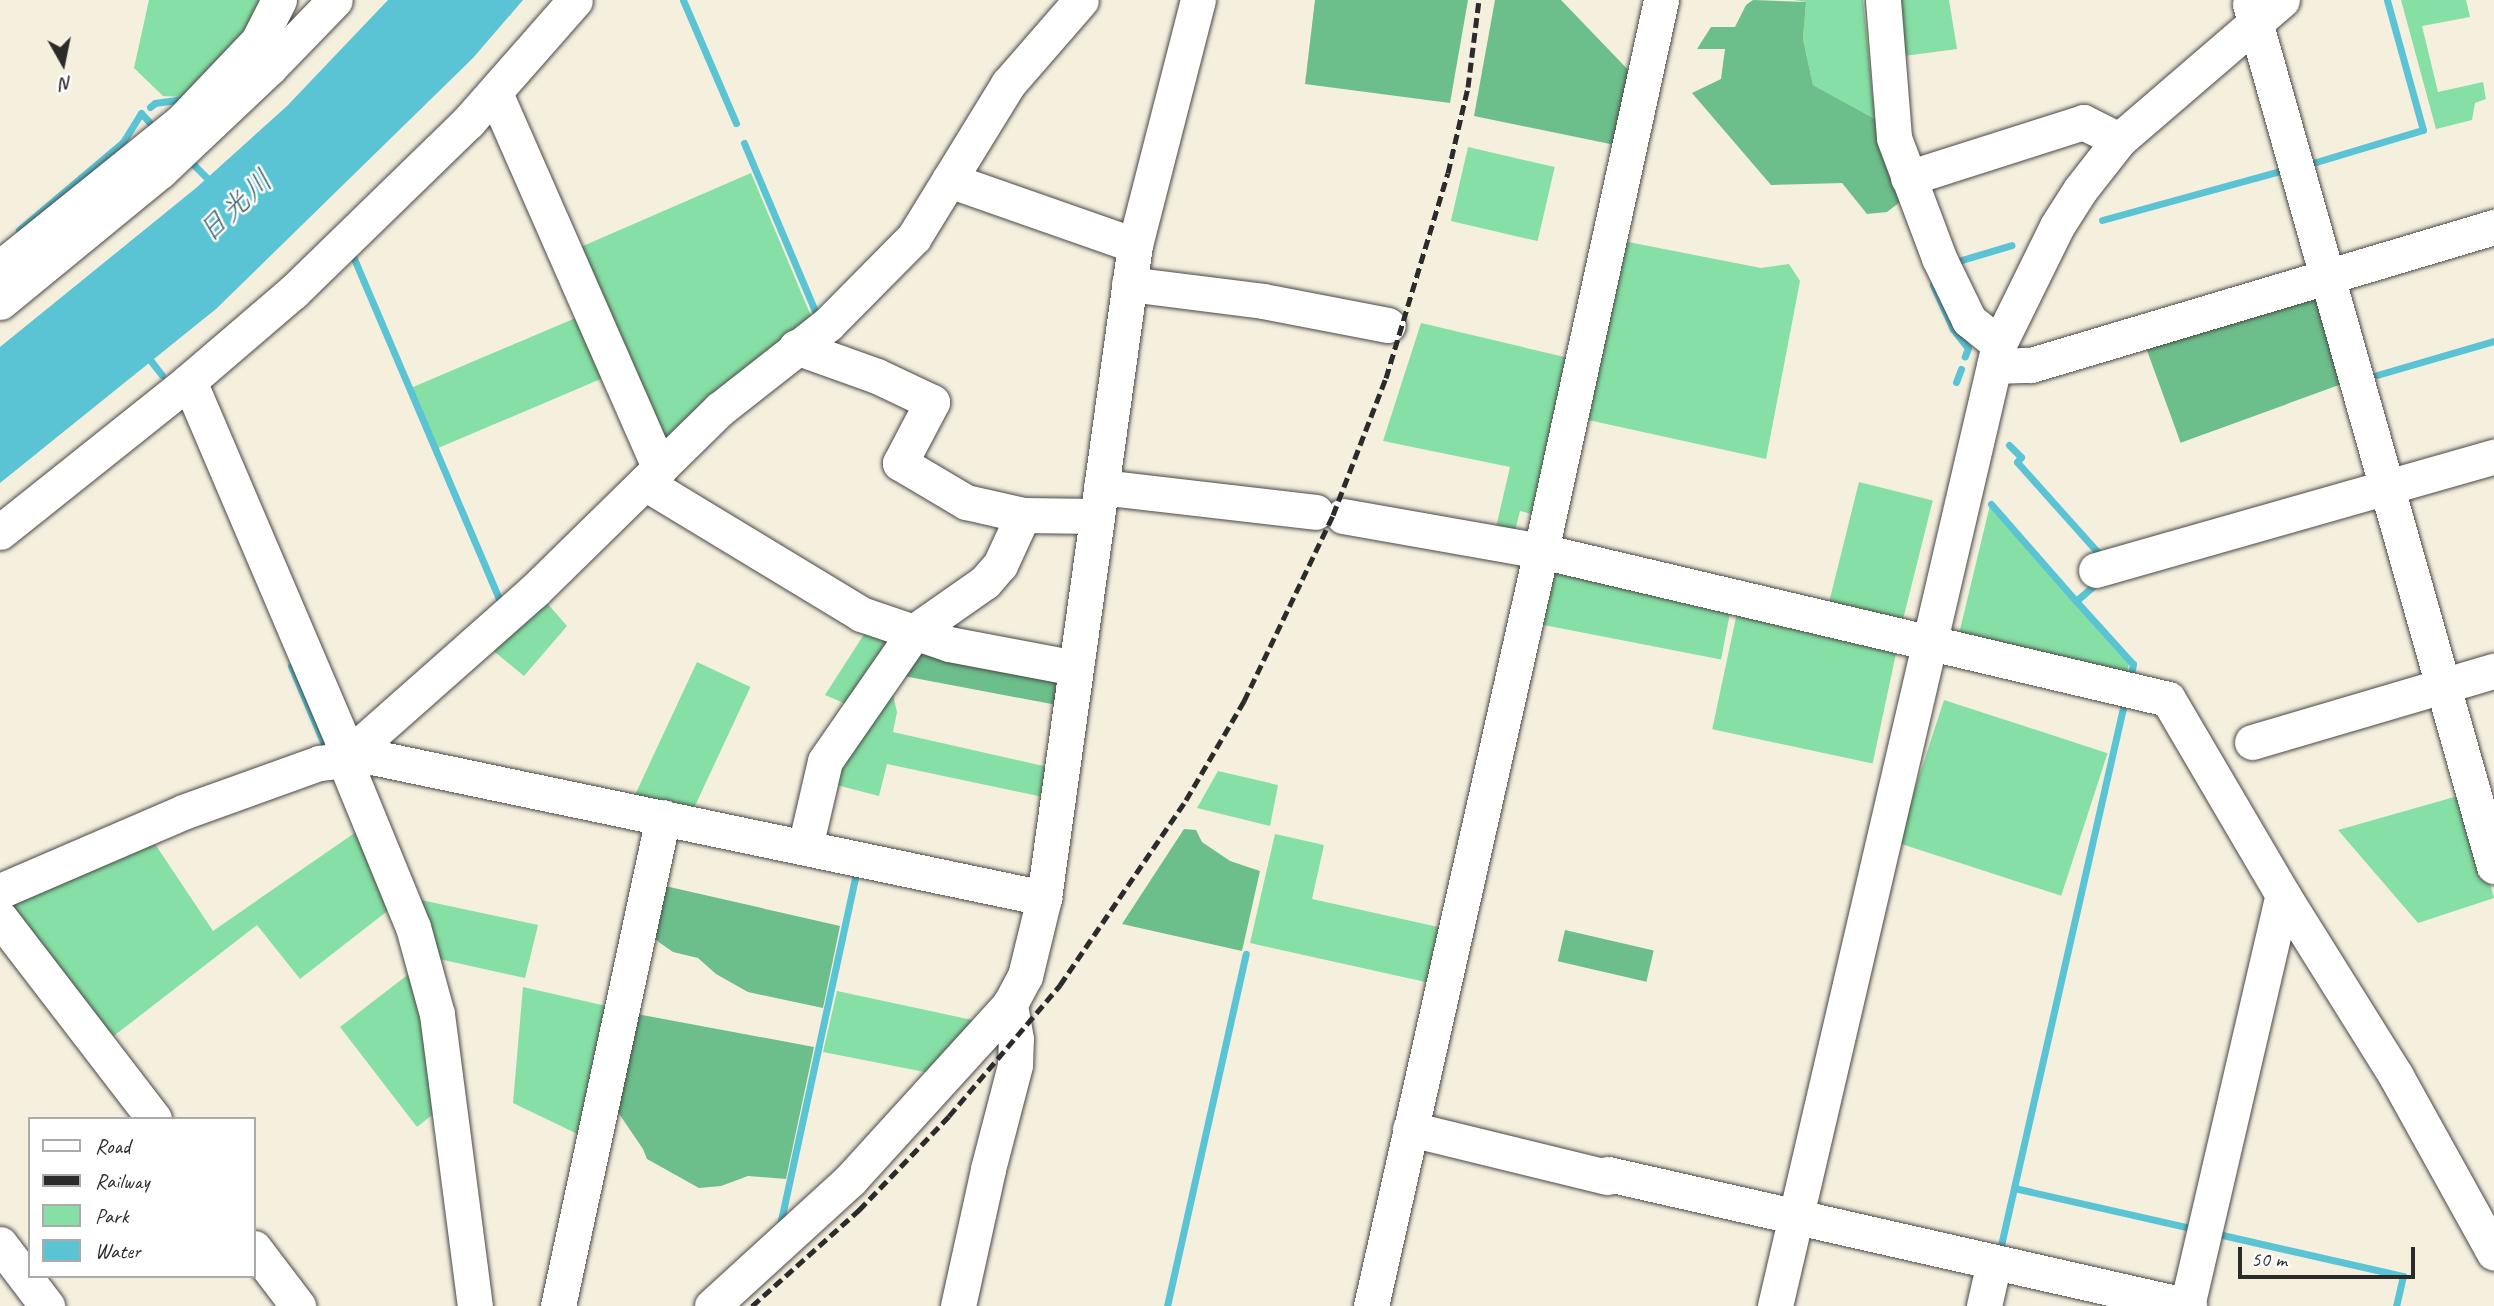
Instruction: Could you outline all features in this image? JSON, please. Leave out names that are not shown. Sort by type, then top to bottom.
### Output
[{"type":"street","points":[[0,268],[180,123],[258,41],[279,0]]},
{"type":"street","points":[[0,302],[160,171],[335,0]]},
{"type":"street","points":[[0,532],[189,381],[293,292],[495,93],[575,0]]},
{"type":"street","points":[[344,760],[510,613],[720,409],[796,346],[828,324],[914,237],[1008,84],[1081,0]]},
{"type":"street","points":[[712,1306],[850,1180],[1010,1004],[1025,976],[1044,898],[1135,244],[1198,0]]},
{"type":"street","points":[[1371,1306],[1541,551],[1661,0]]},
{"type":"street","points":[[1883,0],[1894,138],[1939,258],[1969,320],[1996,355],[2031,365],[2494,227]]},
{"type":"street","points":[[1775,1306],[1996,355],[2057,226],[2119,140],[2252,12],[2282,0]]},
{"type":"street","points":[[2252,12],[2494,866]]},
{"type":"street","points":[[495,93],[652,476],[861,614],[949,644],[1076,668]]},
{"type":"street","points":[[1908,178],[2083,122],[2119,140]]},
{"type":"street","points":[[949,180],[1135,244]]},
{"type":"street","points":[[1129,284],[1263,301],[1388,325]]},
{"type":"street","points":[[796,346],[877,376],[932,402],[900,463],[966,502],[1023,515],[1099,501],[1329,514],[1541,551],[2168,698],[2283,895],[2396,1076],[2494,1253]]},
{"type":"street","points":[[189,381],[342,740],[344,760],[414,927],[437,1014],[475,1306]]},
{"type":"street","points":[[2096,570],[2494,457]]},
{"type":"street","points":[[805,847],[825,761],[915,631],[985,582],[1000,565],[1023,515]]},
{"type":"street","points":[[2252,741],[2494,671]]},
{"type":"street","points":[[0,891],[183,812],[319,763],[372,757],[1044,898]]},
{"type":"street","points":[[558,1306],[663,817]]},
{"type":"street","points":[[1410,1129],[2187,1306],[2283,895]]},
{"type":"street","points":[[0,918],[152,1117]]},
{"type":"street","points":[[958,1306],[988,1169],[1015,1065],[1016,1039],[1010,1004]]},
{"type":"street","points":[[0,1244],[47,1306]]},
{"type":"street","points":[[256,1251],[298,1306]]},
{"type":"street","points":[[1984,1306],[1994,1262]]},
{"type":"green space","points":[[149,0],[259,0],[246,34],[183,97],[163,96],[134,68]]},
{"type":"green space","points":[[1315,0],[1468,0],[1450,103],[1305,84]]},
{"type":"green space","points":[[1495,0],[1561,0],[1635,77],[1620,146],[1474,116]]},
{"type":"green space","points":[[1753,0],[1806,2],[1803,39],[1813,85],[1875,119],[1877,143],[1900,202],[1887,212],[1867,214],[1842,183],[1771,185],[1692,93],[1721,79],[1725,49],[1697,49],[1711,27],[1735,27],[1746,5]]},
{"type":"green space","points":[[1794,0],[1863,0],[1875,119],[1813,85],[1803,39],[1806,2]]},
{"type":"green space","points":[[1892,0],[1949,0],[1957,49],[1896,57]]},
{"type":"green space","points":[[2401,0],[2466,0],[2470,17],[2422,26],[2438,92],[2483,82],[2486,99],[2475,103],[2472,120],[2436,129]]},
{"type":"green space","points":[[1468,147],[1555,167],[1538,241],[1451,221]]},
{"type":"green space","points":[[751,173],[811,316],[659,454],[576,249]]},
{"type":"green space","points":[[1618,240],[1761,268],[1789,264],[1800,281],[1766,459],[1579,418]]},
{"type":"green space","points":[[2313,286],[2348,382],[2181,443],[2146,347]]},
{"type":"green space","points":[[585,314],[611,375],[438,448],[412,387]]},
{"type":"green space","points":[[1421,323],[1573,359],[1539,516],[1520,511],[1513,539],[1494,536],[1510,467],[1383,441]]},
{"type":"green space","points":[[1859,482],[1933,500],[1901,627],[1828,608]]},
{"type":"green space","points":[[1990,505],[2129,664],[2126,677],[1958,638]]},
{"type":"green space","points":[[1544,569],[1731,605],[1721,659],[1534,623]]},
{"type":"green space","points":[[540,595],[567,626],[524,676],[485,644]]},
{"type":"green space","points":[[1738,608],[1898,642],[1873,763],[1712,729]]},
{"type":"green space","points":[[870,625],[902,634],[855,708],[825,695]]},
{"type":"green space","points":[[913,644],[1058,678],[1057,705],[893,674]]},
{"type":"green space","points":[[697,662],[750,687],[688,821],[634,796]]},
{"type":"green space","points":[[884,692],[893,695],[897,712],[893,732],[1048,767],[1043,797],[887,764],[879,796],[829,783]]},
{"type":"green space","points":[[1944,700],[2108,753],[2061,896],[1898,843]]},
{"type":"green space","points":[[1218,771],[1278,785],[1270,826],[1197,808]]},
{"type":"green space","points":[[2465,794],[2494,898],[2418,923],[2338,830]]},
{"type":"green space","points":[[1184,829],[1196,830],[1202,842],[1230,861],[1260,871],[1242,951],[1122,924]]},
{"type":"green space","points":[[356,832],[390,909],[300,979],[257,925],[106,1042],[0,900],[149,835],[213,931]]},
{"type":"green space","points":[[1275,834],[1324,845],[1312,899],[1447,929],[1430,983],[1250,943]]},
{"type":"green space","points":[[652,883],[840,926],[823,1008],[748,992],[716,974],[698,958],[673,952],[660,943],[643,927]]},
{"type":"green space","points":[[407,897],[538,925],[525,978],[430,957]]},
{"type":"green space","points":[[1565,930],[1654,950],[1646,982],[1558,961]]},
{"type":"green space","points":[[410,973],[422,1013],[437,1111],[417,1127],[340,1027]]},
{"type":"green space","points":[[523,987],[615,1008],[586,1138],[513,1103]]},
{"type":"green space","points":[[837,991],[977,1021],[930,1073],[823,1052]]},
{"type":"green space","points":[[626,1012],[814,1047],[786,1179],[748,1176],[721,1186],[699,1188],[647,1159],[609,1099]]},
{"type":"water","name":"日光川","points":[[388,0],[523,0],[473,58],[216,309],[0,483],[0,347],[196,188],[287,106]]},
{"type":"waterway","points":[[683,0],[736,123]]},
{"type":"waterway","points":[[2306,165],[2423,130],[2387,0]]},
{"type":"waterway","points":[[150,107],[155,103],[185,99]]},
{"type":"waterway","points":[[19,230],[123,142],[141,113],[149,122]]},
{"type":"waterway","points":[[744,143],[815,311]]},
{"type":"waterway","name":"日光川","points":[[191,162],[213,184]]},
{"type":"waterway","points":[[2102,220],[2284,170]]},
{"type":"waterway","points":[[1955,262],[2012,245]]},
{"type":"waterway","points":[[352,254],[501,603]]},
{"type":"waterway","points":[[1933,285],[1953,329],[1968,348],[1965,356]]},
{"type":"waterway","points":[[2377,375],[2494,341]]},
{"type":"waterway","points":[[147,356],[162,375]]},
{"type":"waterway","points":[[1956,382],[1961,369]]},
{"type":"waterway","points":[[2009,445],[2021,457],[2017,462],[2101,556]]},
{"type":"waterway","points":[[1991,504],[2076,601],[2099,581]]},
{"type":"waterway","points":[[2076,601],[2133,664],[2130,678]]},
{"type":"waterway","points":[[291,666],[326,749]]},
{"type":"waterway","points":[[1999,1254],[2125,699]]},
{"type":"waterway","points":[[780,1225],[857,868]]},
{"type":"waterway","points":[[1167,1306],[1246,954]]},
{"type":"waterway","points":[[2014,1188],[2195,1229]]},
{"type":"waterway","points":[[2218,1234],[2403,1276],[2396,1306]]},
{"type":"railway","points":[[752,1306],[859,1210],[949,1116],[1060,985],[1186,800],[1244,701],[1333,515],[1386,378],[1448,173],[1468,87],[1479,0]]}]
